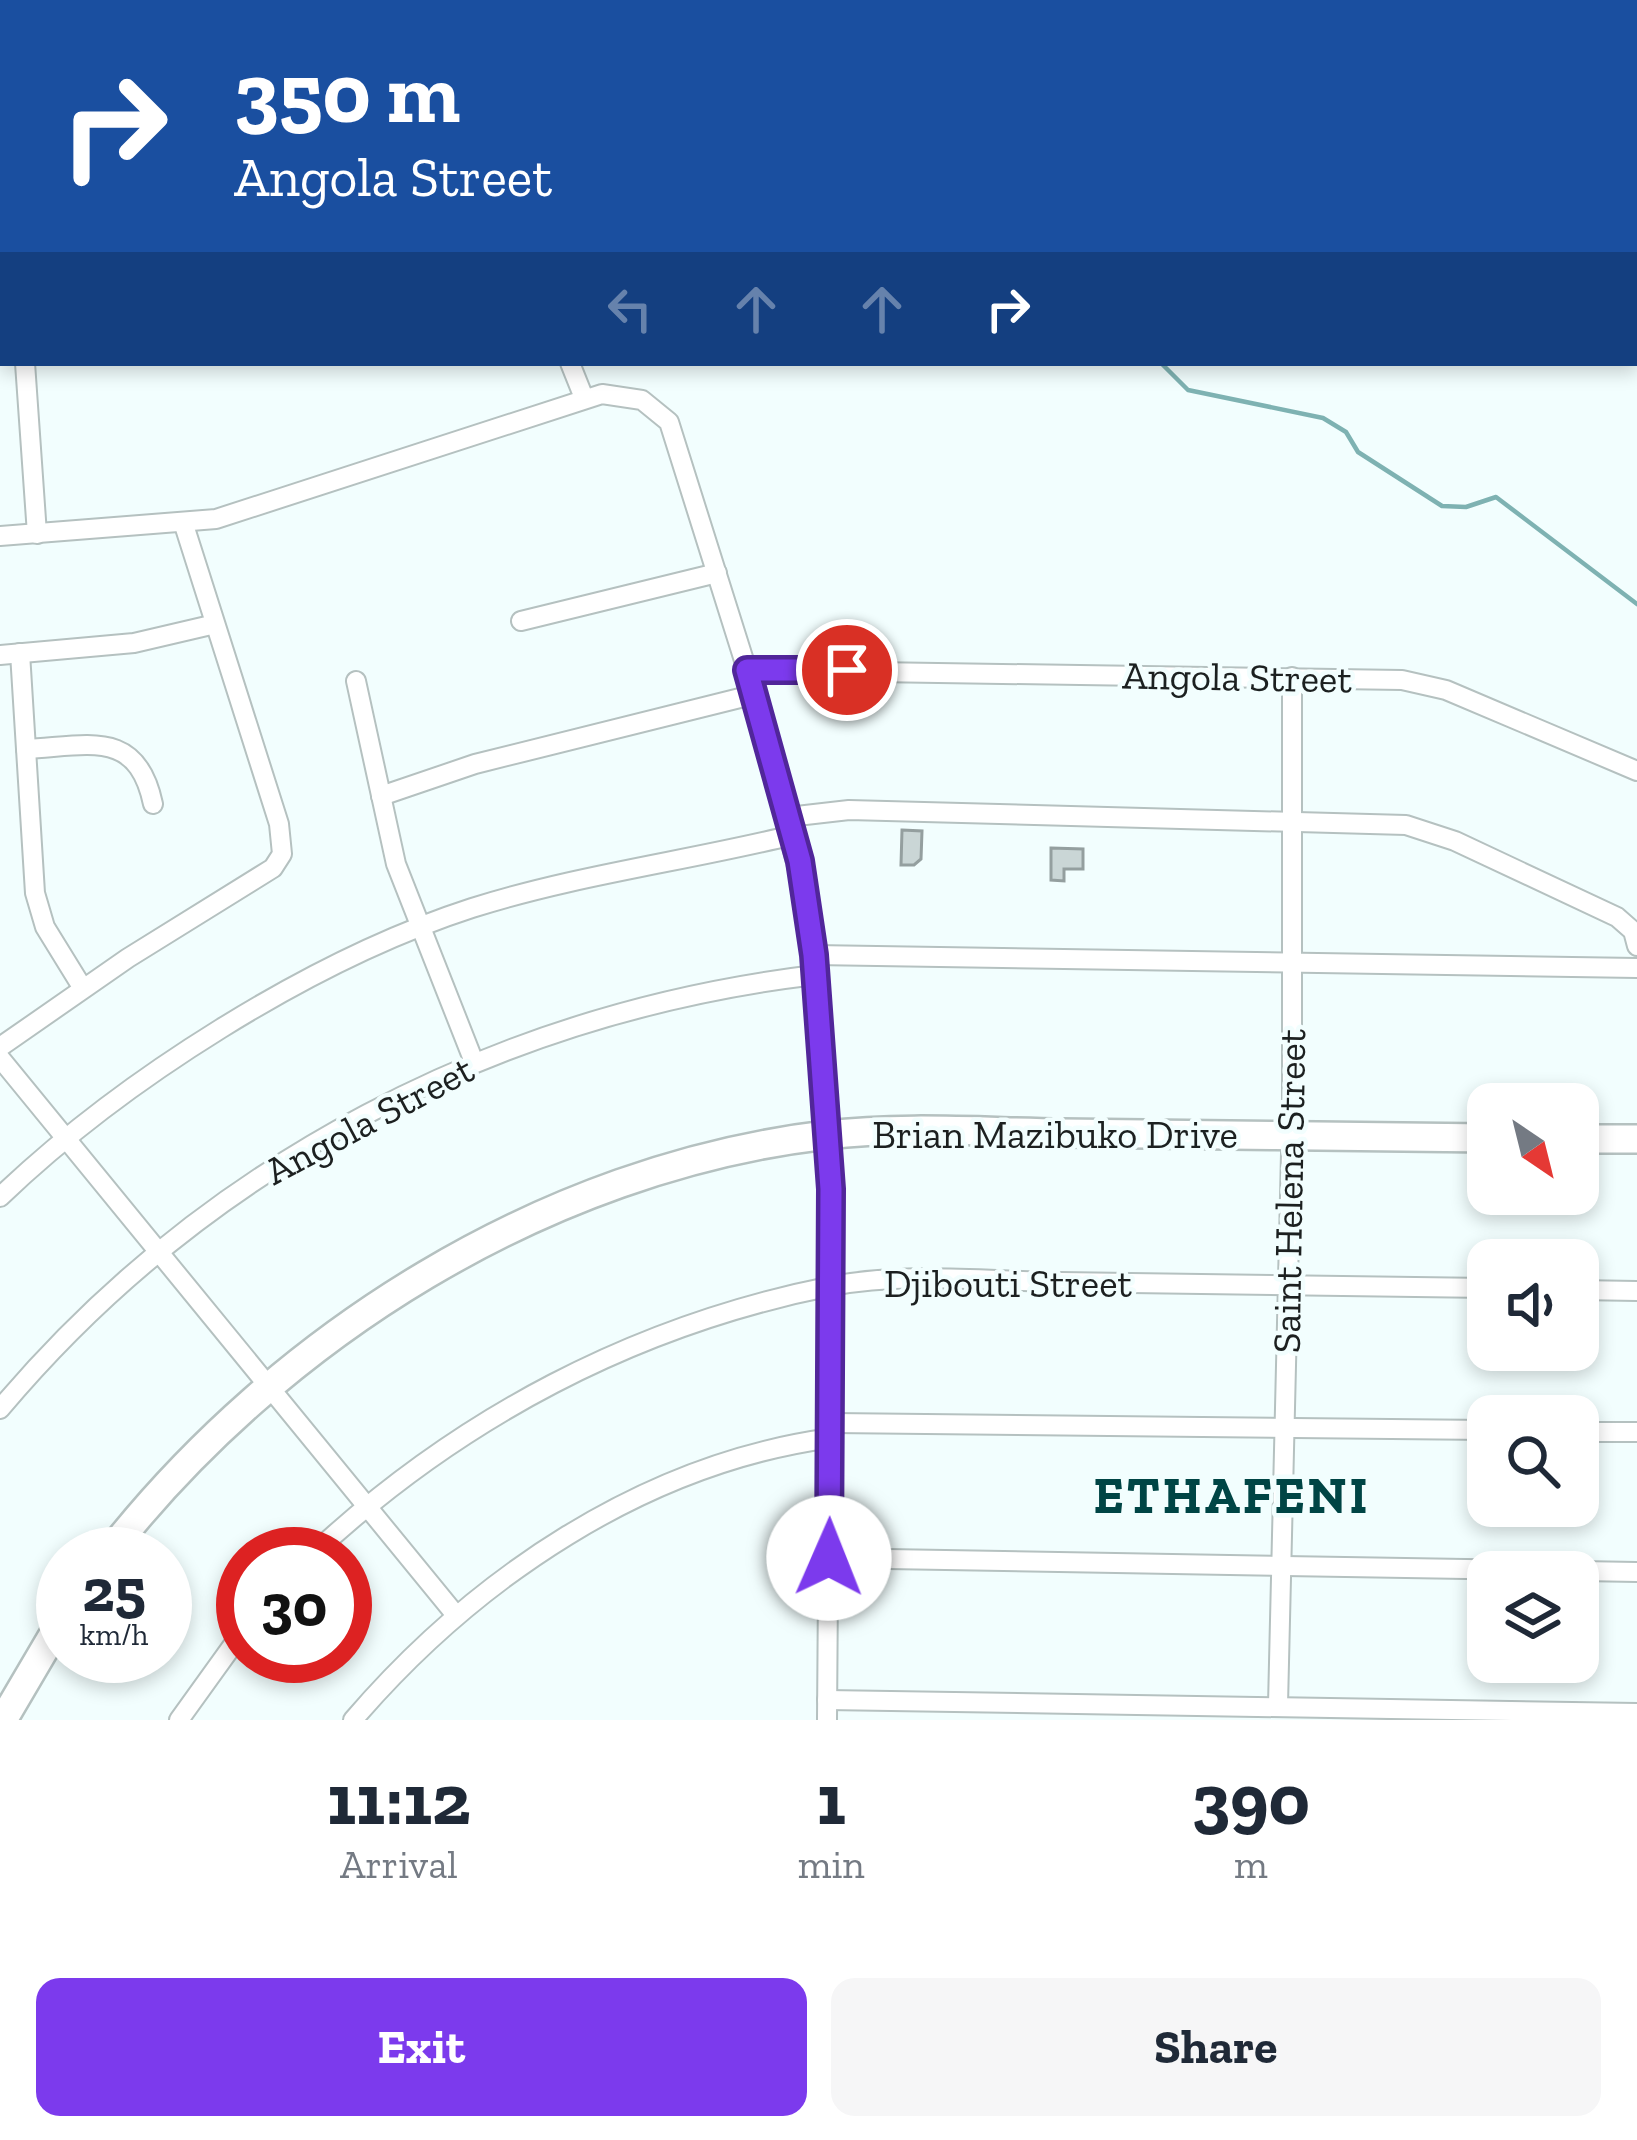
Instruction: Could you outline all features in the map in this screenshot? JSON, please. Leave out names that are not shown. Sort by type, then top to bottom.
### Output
[{"type":"street","points":[[25,366],[37,534]]},
{"type":"street","points":[[571,366],[584,398]]},
{"type":"street","points":[[0,536],[184,525],[294,495],[584,398],[631,395],[669,422],[790,826],[814,965],[828,1135],[832,1286],[827,1710],[1278,1705],[1373,1714],[1637,1713]]},
{"type":"street","points":[[0,1046],[82,987],[273,868],[282,854],[279,824],[211,625],[184,525]]},
{"type":"street","points":[[521,621],[717,573]]},
{"type":"street","points":[[82,987],[39,911],[26,748],[10,654],[134,643],[211,625]]},
{"type":"street","name":"Angola Street","points":[[747,670],[1292,677],[1426,684],[1637,771]]},
{"type":"street","name":"Saint Helena Street","points":[[1278,1705],[1292,1135],[1292,677]]},
{"type":"street","points":[[356,681],[396,864],[474,1062]]},
{"type":"street","points":[[381,796],[476,764],[752,695]]},
{"type":"street","points":[[26,748],[119,748],[138,762],[153,804]]},
{"type":"street","points":[[0,1197],[65,1135],[268,1003],[424,928],[496,901],[849,810],[1383,822],[1431,831],[1618,917],[1633,931],[1637,946]]},
{"type":"street","name":"Angola Street","points":[[0,1408],[76,1326],[155,1252],[316,1140],[474,1062],[621,1012],[814,965],[1292,962],[1637,967]]},
{"type":"street","points":[[0,1058],[455,1614]]},
{"type":"street","name":"Brian Mazibuko Drive","points":[[130,1527],[203,1443],[268,1385],[374,1306],[517,1230],[697,1162],[828,1135],[1467,1138]]},
{"type":"street","points":[[1599,1139],[1637,1139]]},
{"type":"street","name":"Djibouti Street","points":[[342,1527],[470,1429],[557,1379],[646,1342],[832,1286],[941,1281],[1467,1288]]},
{"type":"street","points":[[1599,1290],[1637,1291]]},
{"type":"street","points":[[353,1720],[455,1614],[514,1570],[623,1506],[745,1457],[832,1430],[1285,1425],[1467,1429]]},
{"type":"street","points":[[1599,1432],[1637,1432]]},
{"type":"street","points":[[829,1558],[1637,1572]]},
{"type":"street","points":[[3,1720],[36,1664]]},
{"type":"street","points":[[179,1720],[216,1669]]},
{"type":"building","points":[[902,830],[922,831],[921,859],[914,865],[901,865]]},
{"type":"building","points":[[1051,848],[1083,849],[1083,869],[1064,869],[1064,881],[1051,880]]},
{"type":"waterway","points":[[1164,366],[1188,390],[1323,418],[1346,432],[1358,452],[1442,506],[1466,507],[1496,497],[1637,604]]},
{"type":"district","name":"ETHAFENI","points":[[1232,1495]]},
{"type":"route","points":[[829,1558],[831,1189],[814,955],[800,861],[747,670],[847,670]]}]
